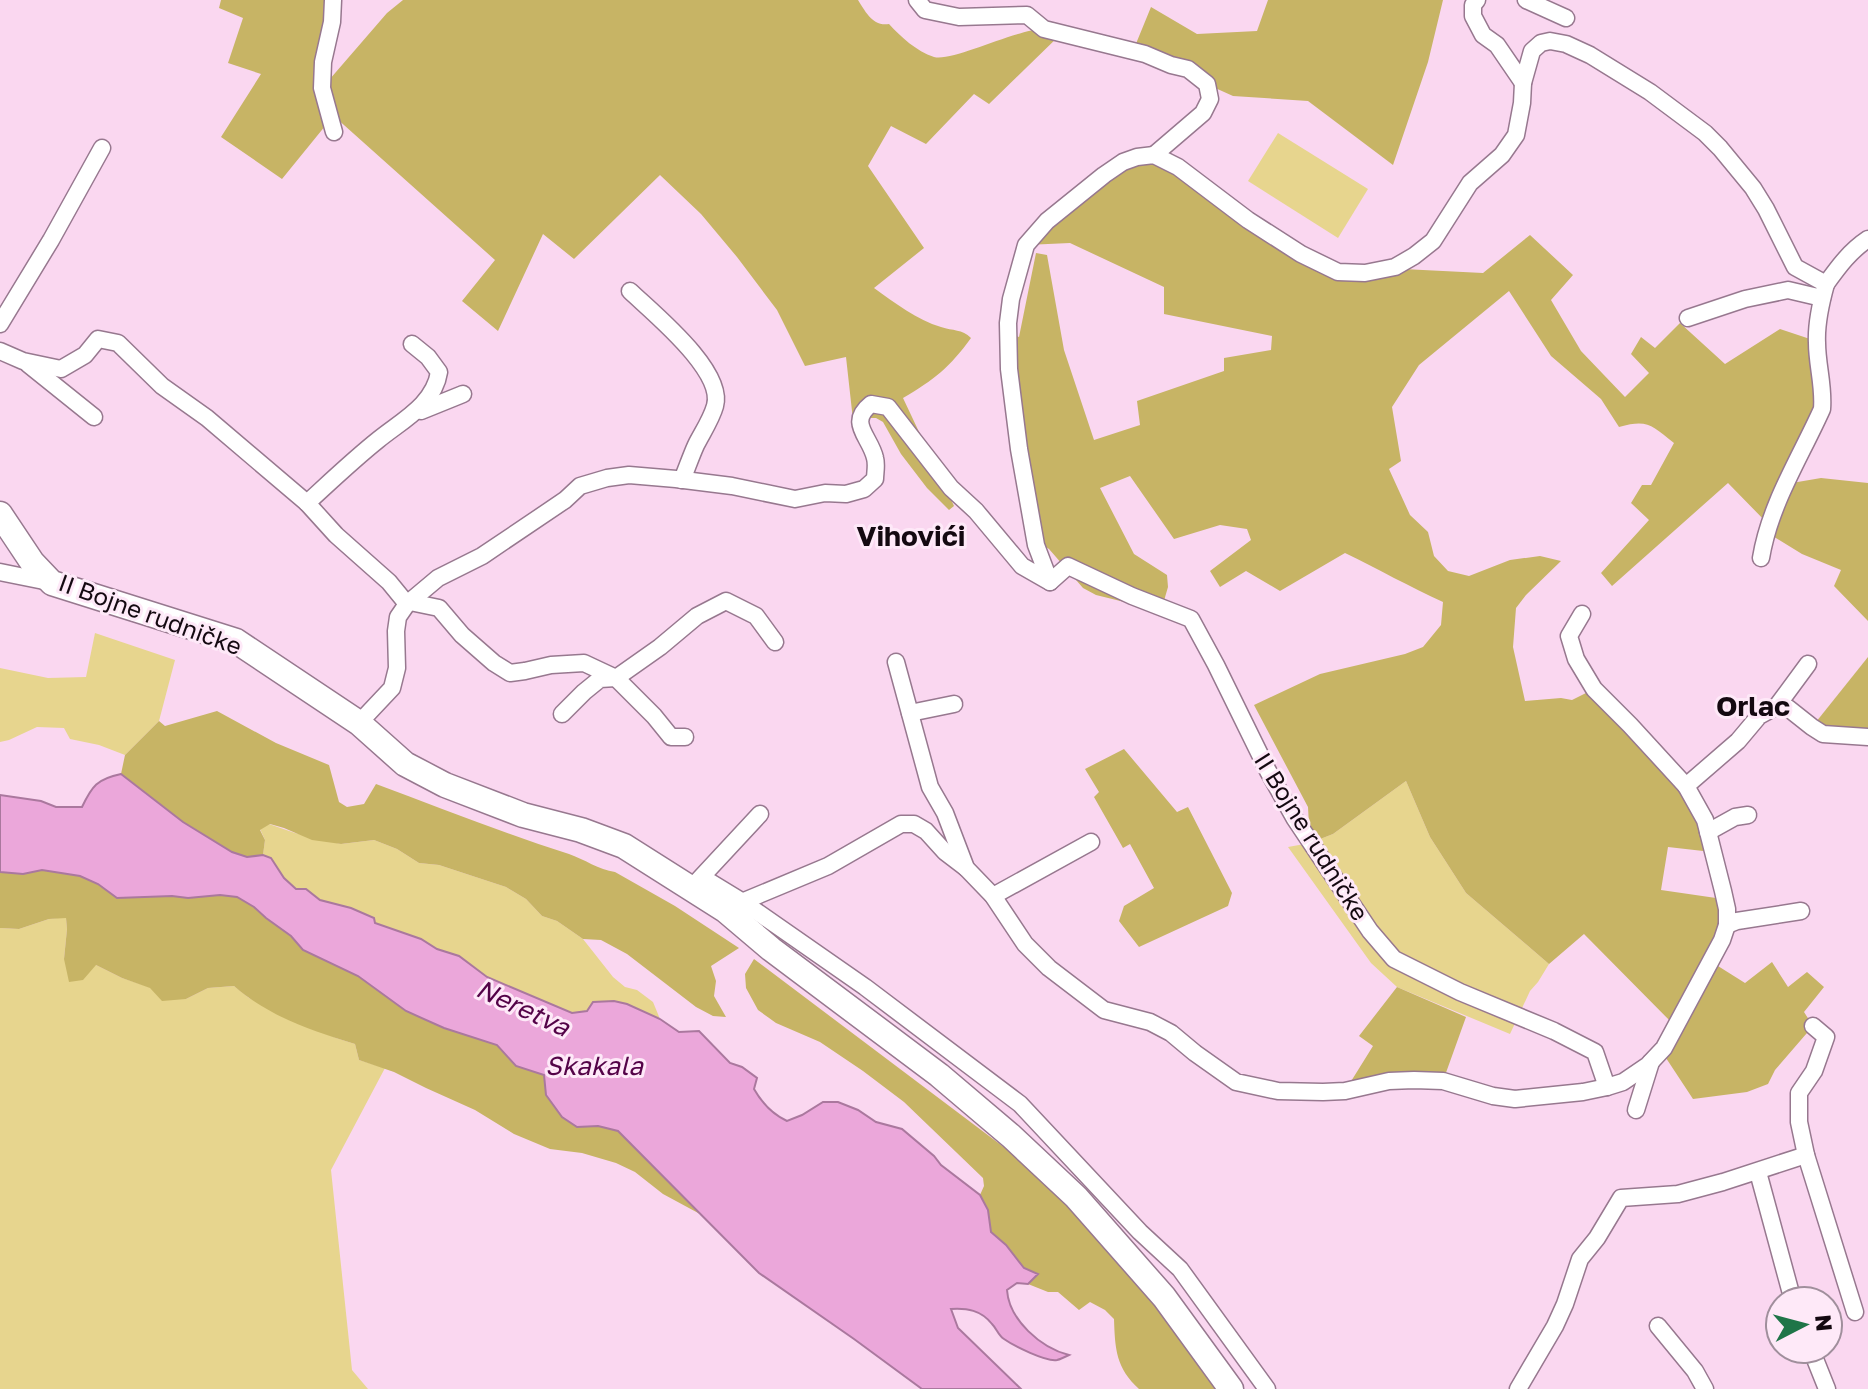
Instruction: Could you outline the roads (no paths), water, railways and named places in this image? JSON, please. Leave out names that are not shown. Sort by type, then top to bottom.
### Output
[{"type":"street","points":[[333,0],[322,88],[334,132]]},
{"type":"street","points":[[917,0],[925,10],[959,17],[1027,15],[1044,29],[1133,51],[1188,69],[1207,84],[1210,99],[1203,113],[1154,155]]},
{"type":"street","points":[[1477,0],[1473,5],[1473,16],[1477,25],[1483,35],[1497,45],[1523,83]]},
{"type":"street","points":[[1526,0],[1566,18]]},
{"type":"street","points":[[1050,582],[1036,545],[1019,449],[1009,369],[1011,299],[1026,245],[1047,221],[1112,168],[1137,157],[1154,155],[1178,167],[1248,220],[1301,254],[1338,272],[1365,273],[1395,267],[1433,241],[1470,183],[1502,155],[1516,135],[1523,83],[1532,51],[1541,43],[1550,41],[1566,44],[1650,92],[1705,133],[1753,188],[1795,267],[1824,291]]},
{"type":"street","points":[[0,324],[102,148]]},
{"type":"street","points":[[1761,558],[1776,504],[1822,409],[1816,341],[1824,291],[1844,258],[1868,239]]},
{"type":"street","points":[[1688,318],[1745,299],[1788,290],[1824,291]]},
{"type":"street","points":[[630,291],[689,347],[709,374],[716,393],[716,405],[682,480]]},
{"type":"street","points":[[0,351],[23,361],[61,369],[85,355],[98,339],[118,343],[162,386],[207,418],[307,503],[336,535],[409,603],[439,608],[462,635],[494,663],[510,673],[551,665],[584,663],[616,678],[671,737],[685,737]]},
{"type":"street","points":[[410,417],[437,385],[439,372],[428,357],[412,344]]},
{"type":"street","points":[[23,361],[94,417]]},
{"type":"street","points":[[307,503],[378,440],[410,417],[463,394]]},
{"type":"street","points":[[359,723],[392,688],[397,668],[398,617],[409,603],[438,578],[482,556],[565,500],[580,486],[629,475],[732,486],[795,499],[864,489],[875,479],[876,460],[859,420],[871,404],[888,407],[951,488],[976,511],[1022,566],[1050,582]]},
{"type":"street","name":"II Bojne rudničke","points":[[0,514],[32,562],[52,583],[236,641],[359,723],[405,764],[445,785],[523,815],[581,830],[624,846],[734,906],[771,949],[939,1075],[1011,1136],[1085,1208],[1164,1297],[1231,1389]]},
{"type":"street","name":"II Bojne rudničke","points":[[1050,582],[1068,566],[1191,619],[1295,819],[1370,931],[1394,959],[1595,1052],[1607,1087]]},
{"type":"street","points":[[0,572],[52,583]]},
{"type":"street","points":[[562,714],[600,679],[616,678],[697,616],[726,601],[756,616],[775,642]]},
{"type":"street","points":[[734,906],[828,866],[901,824],[914,824],[926,831],[993,896],[1025,944],[1049,968],[1104,1010],[1150,1022],[1171,1033],[1236,1082],[1278,1091],[1323,1092],[1345,1091],[1389,1081],[1443,1081],[1493,1096],[1515,1099],[1583,1092],[1623,1082],[1664,1048],[1722,940],[1727,925],[1727,909],[1705,820],[1698,805],[1686,786],[1594,689],[1576,659],[1569,636],[1582,614]]},
{"type":"street","points":[[896,662],[930,787],[945,813],[966,868]]},
{"type":"street","points":[[1686,786],[1738,741],[1759,716],[1777,706],[1808,664]]},
{"type":"street","points":[[910,713],[954,704]]},
{"type":"street","points":[[1777,706],[1788,708],[1823,734],[1868,737]]},
{"type":"street","points":[[696,883],[760,814]]},
{"type":"street","points":[[1708,832],[1735,817],[1748,815]]},
{"type":"street","points":[[993,896],[1091,842]]},
{"type":"street","points":[[734,906],[865,987],[1020,1104],[1140,1232],[1180,1269],[1267,1389]]},
{"type":"street","points":[[1727,925],[1801,911]]},
{"type":"street","points":[[1813,1026],[1826,1037],[1814,1071],[1799,1093],[1799,1122],[1806,1155],[1855,1312]]},
{"type":"street","points":[[1636,1110],[1651,1061]]},
{"type":"street","points":[[1518,1389],[1555,1326],[1580,1259],[1621,1198],[1678,1194],[1806,1155]]},
{"type":"street","points":[[1758,1172],[1789,1285]]},
{"type":"street","points":[[1199,1346],[1217,1321]]},
{"type":"street","points":[[1658,1326],[1695,1371],[1705,1389]]},
{"type":"street","points":[[1817,1365],[1827,1389]]},
{"type":"water","points":[[121,774],[183,822],[232,852],[247,857],[263,855],[271,858],[284,878],[296,889],[306,889],[320,900],[351,908],[374,918],[375,923],[459,956],[487,977],[572,1013],[587,1011],[593,1002],[614,1001],[660,1019],[679,1032],[699,1031],[730,1063],[757,1078],[754,1089],[760,1099],[787,1121],[823,1102],[838,1102],[876,1122],[902,1129],[980,1195],[988,1210],[991,1232],[1024,1268],[1038,1274],[1028,1284],[1017,1283],[1007,1290],[1014,1312],[1038,1339],[1069,1355],[1057,1360],[1038,1356],[1004,1339],[988,1319],[978,1313],[951,1309],[958,1328],[1021,1389],[922,1389],[759,1273],[618,1131],[598,1126],[577,1127],[562,1117],[546,1095],[544,1075],[516,1066],[497,1045],[444,1028],[406,1011],[358,976],[303,950],[291,936],[237,897],[117,898],[80,876],[42,870],[23,874],[0,872],[0,795],[41,801],[56,807],[82,807],[96,784]]},
{"type":"district","name":"Vihovići","points":[[911,536]]},
{"type":"district","name":"Orlac","points":[[1753,706]]},
{"type":"water label","name":"Neretva","points":[[523,1008]]},
{"type":"water label","name":"Skakala","points":[[594,1066]]}]
